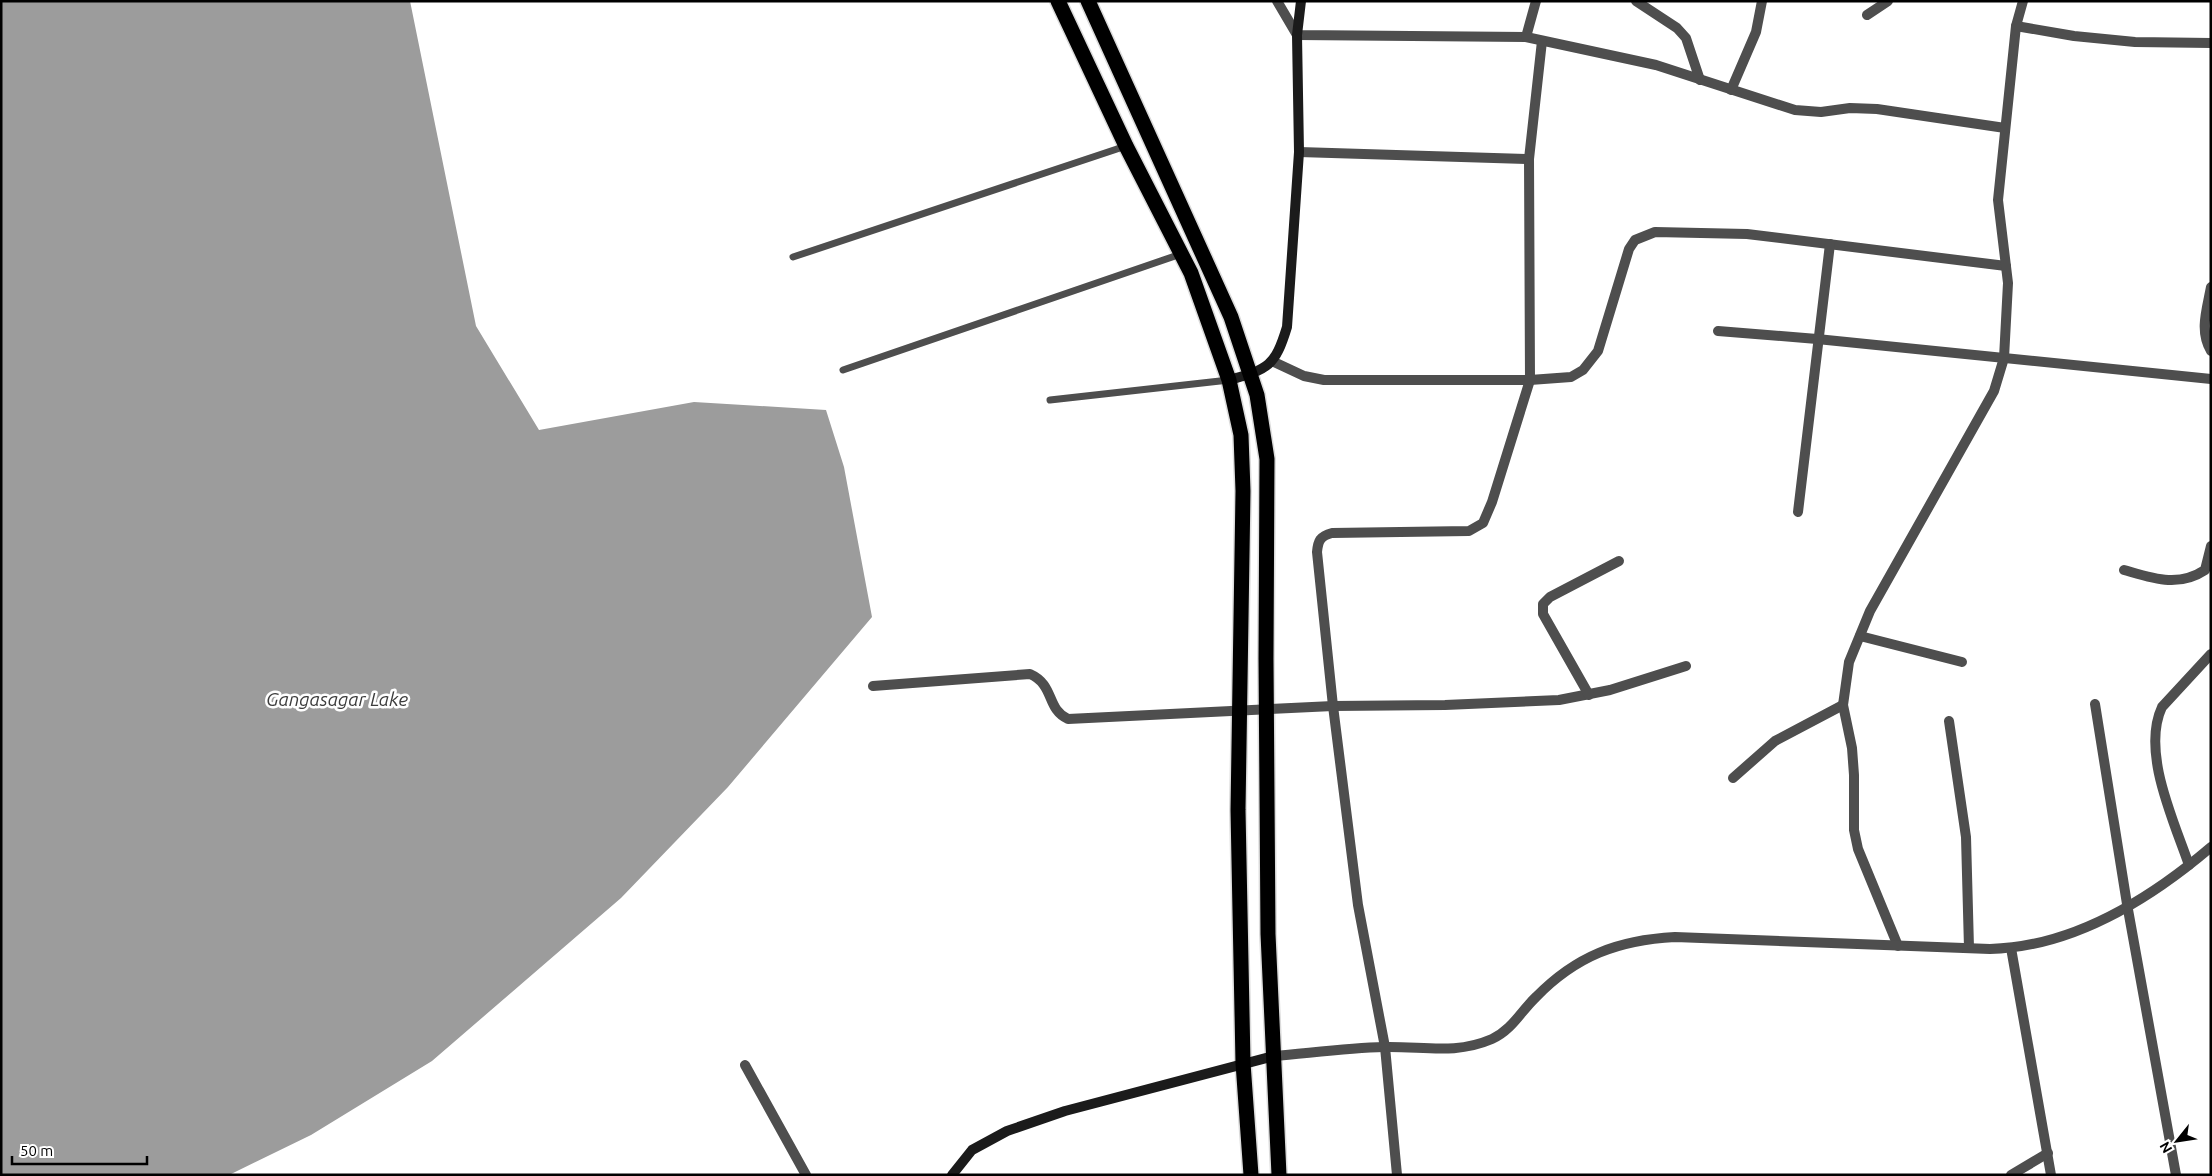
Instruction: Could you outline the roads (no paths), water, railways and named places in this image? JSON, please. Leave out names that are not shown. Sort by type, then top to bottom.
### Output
[{"type":"highway","points":[[1058,1],[1126,146],[1181,254],[1211,326],[1229,380],[1242,435],[1241,710],[1238,810],[1243,1062],[1251,1175]]},
{"type":"highway","points":[[1088,1],[1231,317],[1251,374],[1262,416],[1267,459],[1268,934],[1279,1175]]},
{"type":"street","points":[[1277,1],[1297,34]]},
{"type":"street","points":[[1229,380],[1251,374],[1274,362],[1281,348],[1287,326],[1299,152],[1297,34],[1301,1]]},
{"type":"street","points":[[1526,37],[1536,1]]},
{"type":"street","points":[[1636,1],[1677,28],[1686,38],[1700,80]]},
{"type":"street","points":[[1654,1],[1655,14]]},
{"type":"street","points":[[1731,90],[1756,32],[1762,1]]},
{"type":"street","points":[[1868,15],[1888,1]]},
{"type":"street","points":[[1898,946],[1858,849],[1854,830],[1852,748],[1843,705],[1849,662],[1870,611],[1994,391],[2004,358],[2008,283],[1998,200],[2016,26],[2023,1]]},
{"type":"street","points":[[2016,26],[2074,36],[2134,42],[2211,43]]},
{"type":"street","points":[[1297,34],[1526,37],[1656,65],[1795,110],[1821,112],[1850,108],[1877,108],[2005,128]]},
{"type":"street","points":[[1396,1175],[1385,1047],[1358,905],[1333,706],[1317,552],[1318,540],[1324,535],[1332,533],[1469,531],[1478,528],[1483,523],[1492,502],[1530,380],[1530,159],[1542,41]]},
{"type":"street","points":[[1299,152],[1530,159]]},
{"type":"street","points":[[1274,362],[1304,376],[1324,380],[1530,380],[1571,377],[1591,362],[1598,351],[1629,249],[1635,240],[1655,232],[1747,234],[2006,266]]},
{"type":"street","points":[[1798,512],[1817,339],[1830,244]]},
{"type":"street","points":[[2211,287],[2204,329],[2211,351]]},
{"type":"street","points":[[1718,331],[1817,339],[2211,379]]},
{"type":"street","points":[[2124,570],[2158,580],[2176,581],[2196,576],[2205,570],[2211,546]]},
{"type":"street","points":[[1589,695],[1543,614],[1543,604],[1550,597],[1619,561]]},
{"type":"street","points":[[1860,636],[1962,662]]},
{"type":"street","points":[[2189,865],[2162,784],[2156,755],[2157,717],[2162,707],[2211,654]]},
{"type":"street","points":[[873,686],[1030,674],[1040,678],[1060,716],[1068,719],[1268,708],[1473,704],[1558,700],[1589,695],[1686,666]]},
{"type":"street","points":[[2095,704],[2127,904],[2176,1175]]},
{"type":"street","points":[[1733,778],[1775,741],[1843,705]]},
{"type":"street","points":[[1949,721],[1966,837],[1969,948]]},
{"type":"street","points":[[952,1175],[972,1150],[1007,1131],[1065,1111],[1189,1079],[1243,1062],[1274,1056],[1385,1047],[1454,1050],[1475,1045],[1495,1038],[1512,1025],[1557,976],[1585,958],[1613,948],[1648,939],[1684,938],[1969,948],[2011,948],[2038,944],[2097,922],[2189,865],[2211,847]]},
{"type":"street","points":[[2011,948],[2052,1175]]},
{"type":"street","points":[[745,1065],[806,1175]]},
{"type":"street","points":[[2011,1175],[2048,1153]]},
{"type":"lane","points":[[793,257],[1126,146]]},
{"type":"lane","points":[[844,370],[1181,254]]},
{"type":"lane","points":[[1050,400],[1229,380]]},
{"type":"water","name":"Gangasagar Lake","points":[[1,1],[410,1],[476,326],[539,430],[694,402],[826,410],[844,467],[872,617],[728,787],[621,898],[432,1061],[311,1135],[229,1175],[1,1175]]}]
